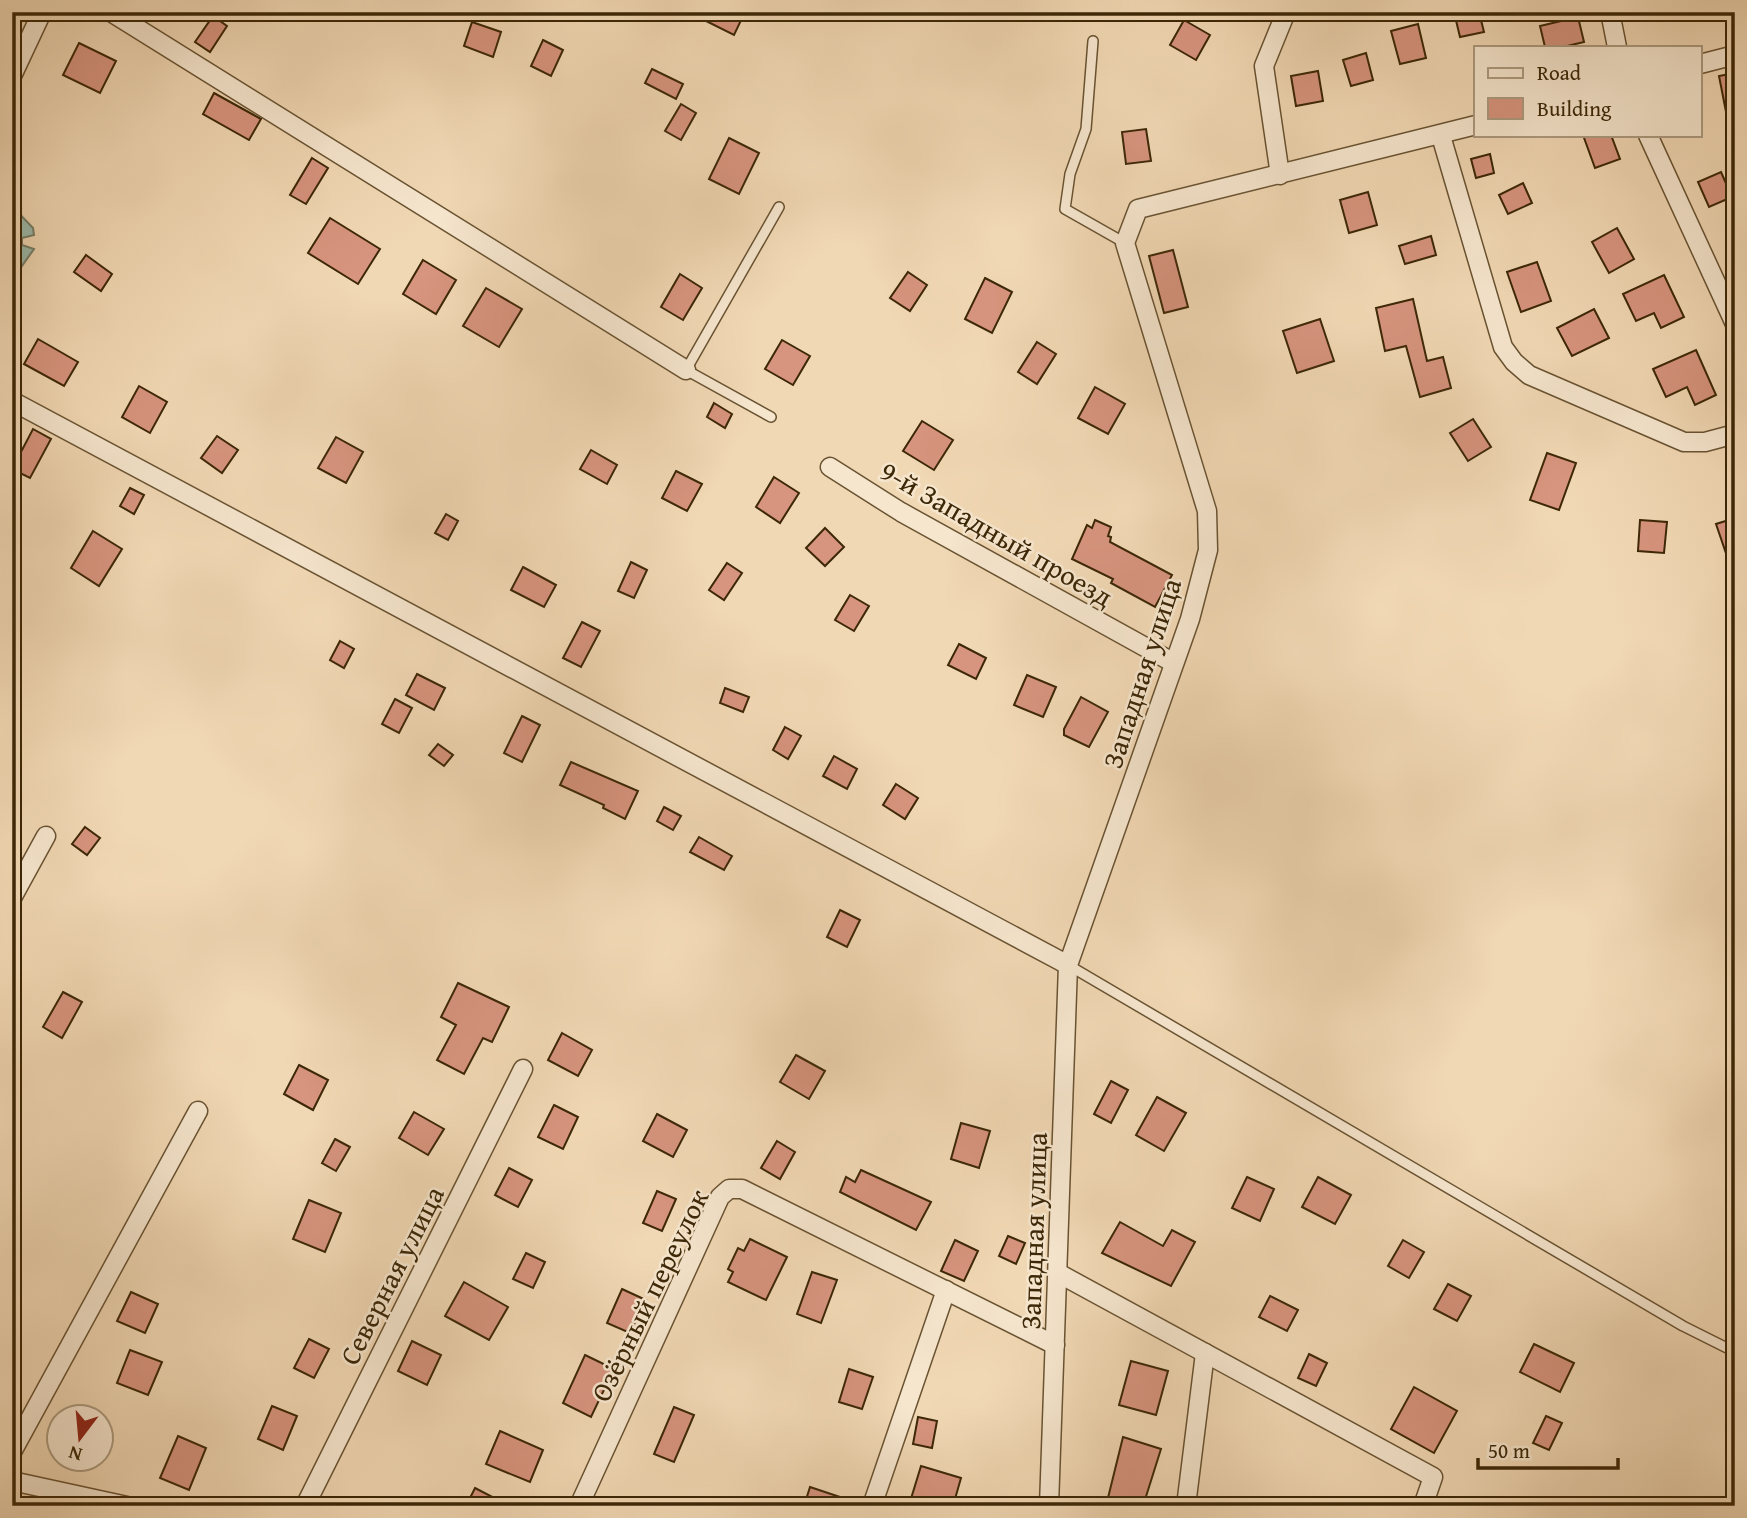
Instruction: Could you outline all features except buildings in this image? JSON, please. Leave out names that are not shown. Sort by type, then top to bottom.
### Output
[{"type":"street","points":[[12,76],[42,12]]},
{"type":"street","points":[[111,12],[686,370]]},
{"type":"street","points":[[1280,175],[1264,66],[1286,12]]},
{"type":"street","points":[[1610,12],[1617,46]]},
{"type":"street","points":[[1702,63],[1735,55]]},
{"type":"street","points":[[1125,243],[1138,209],[1441,136],[1474,126]]},
{"type":"street","points":[[1441,136],[1503,347],[1514,362],[1530,374],[1685,442],[1704,442],[1735,434]]},
{"type":"street","points":[[1648,136],[1735,324]]},
{"type":"street","name":"Западная улица","points":[[1049,1506],[1068,965],[1190,618],[1208,550],[1207,511],[1125,243]]},
{"type":"street","points":[[12,401],[1068,965]]},
{"type":"street","name":"9-й Западный проезд","points":[[831,467],[901,512],[1174,663]]},
{"type":"street","points":[[12,898],[46,836]]},
{"type":"street","name":"Северная улица","points":[[305,1506],[523,1069]]},
{"type":"street","points":[[12,1452],[198,1111]]},
{"type":"street","name":"Озёрный переулок","points":[[579,1506],[720,1197],[729,1189],[742,1189],[946,1290]]},
{"type":"street","points":[[1058,1273],[1433,1477],[1423,1506]]},
{"type":"street","points":[[872,1506],[946,1290],[1055,1345]]},
{"type":"street","points":[[1186,1506],[1205,1353]]},
{"type":"street","points":[[12,1481],[127,1506]]},
{"type":"lane","points":[[1093,41],[1086,129],[1070,174],[1065,209],[1125,243]]},
{"type":"lane","points":[[771,417],[686,370],[779,207]]},
{"type":"lane","points":[[1068,965],[1683,1326],[1735,1352]]},
{"type":"shaded area","points":[[12,206],[33,228],[34,235],[22,238],[22,245],[34,249],[12,280]]}]
